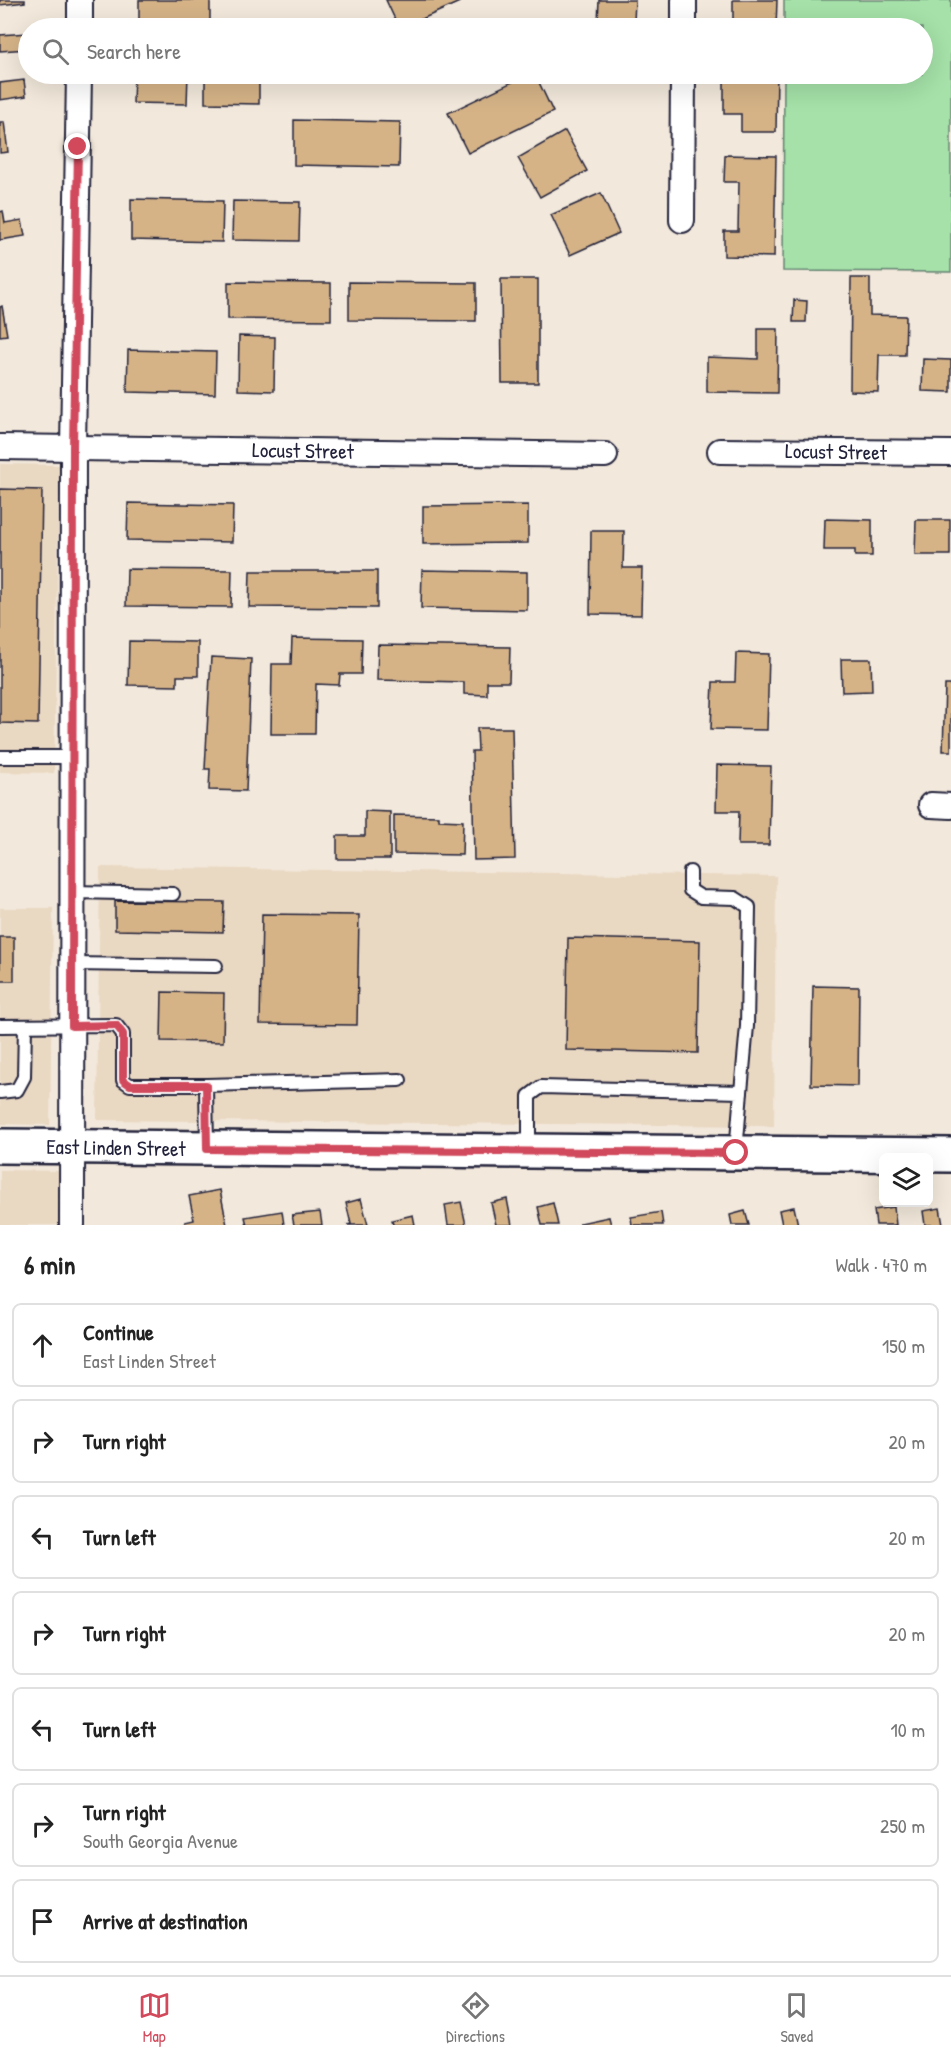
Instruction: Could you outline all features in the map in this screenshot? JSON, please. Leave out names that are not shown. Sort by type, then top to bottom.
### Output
[{"type":"main road","name":"East Linden Street","points":[[0,1146],[951,1155]]},
{"type":"street","points":[[80,0],[80,18]]},
{"type":"street","points":[[684,0],[684,18]]},
{"type":"street","points":[[72,1225],[73,448],[79,84]]},
{"type":"street","points":[[681,220],[683,84]]},
{"type":"street","name":"Locust Street","points":[[0,447],[605,454]]},
{"type":"street","name":"Locust Street","points":[[720,451],[951,453]]},
{"type":"lane","points":[[0,757],[72,757]]},
{"type":"lane","points":[[690,872],[690,890],[701,897],[735,898],[749,907],[747,1026],[736,1153]]},
{"type":"lane","points":[[72,891],[173,894]]},
{"type":"lane","points":[[72,964],[216,966]]},
{"type":"lane","points":[[0,1026],[116,1025],[123,1034],[123,1080],[130,1085],[400,1080]]},
{"type":"lane","points":[[0,1092],[17,1090],[24,1077],[25,1026]]},
{"type":"lane","points":[[206,1085],[207,1149]]},
{"type":"lane","points":[[529,1151],[529,1096],[541,1088],[741,1092]]},
{"type":"shaded area","points":[[0,464],[59,465],[54,773],[0,772]]},
{"type":"shaded area","points":[[100,867],[776,876],[774,1126],[97,1120]]},
{"type":"shaded area","points":[[0,908],[53,908],[50,1125],[0,1124]]},
{"type":"shaded area","points":[[0,1170],[58,1171],[59,1225],[0,1225]]},
{"type":"green space","points":[[784,0],[951,0],[951,272],[783,271],[784,84],[933,84],[933,18],[784,18]]},
{"type":"building","points":[[0,0],[25,0],[25,2],[0,5]]},
{"type":"building","points":[[139,0],[210,0],[210,18],[139,18]]},
{"type":"building","points":[[386,0],[464,0],[424,18],[394,18]]},
{"type":"building","points":[[599,0],[635,0],[634,18],[598,18]]},
{"type":"building","points":[[733,0],[777,0],[776,18],[733,18]]},
{"type":"building","points":[[18,34],[18,50],[0,51],[0,35]]},
{"type":"building","points":[[18,81],[18,84],[24,84],[26,96],[0,100],[0,83]]},
{"type":"building","points":[[134,84],[188,84],[187,104],[133,103]]},
{"type":"building","points":[[205,84],[259,84],[259,104],[205,103]]},
{"type":"building","points":[[508,84],[540,84],[553,112],[468,153],[448,113]]},
{"type":"building","points":[[724,84],[777,84],[776,132],[741,132],[741,114],[724,114]]},
{"type":"building","points":[[294,120],[400,122],[399,167],[294,165]]},
{"type":"building","points":[[0,122],[4,122],[8,152],[0,153]]},
{"type":"building","points":[[565,131],[587,171],[540,197],[518,158]]},
{"type":"building","points":[[725,155],[776,156],[774,257],[724,256],[724,231],[738,231],[739,182],[724,182]]},
{"type":"building","points":[[601,193],[619,233],[570,255],[551,215]]},
{"type":"building","points":[[131,199],[223,201],[222,242],[131,240]]},
{"type":"building","points":[[233,201],[300,202],[299,241],[232,240]]},
{"type":"building","points":[[3,211],[5,223],[22,220],[25,236],[0,240],[0,212]]},
{"type":"building","points":[[851,278],[870,278],[870,315],[906,316],[905,355],[879,355],[878,392],[850,391]]},
{"type":"building","points":[[501,279],[538,279],[538,383],[502,383]]},
{"type":"building","points":[[228,282],[331,283],[331,320],[228,319]]},
{"type":"building","points":[[349,282],[476,283],[476,321],[349,320]]},
{"type":"building","points":[[794,300],[807,301],[806,322],[793,322]]},
{"type":"building","points":[[2,306],[7,335],[0,336],[0,307]]},
{"type":"building","points":[[758,329],[778,329],[777,393],[707,392],[707,357],[758,359]]},
{"type":"building","points":[[239,336],[275,337],[274,391],[238,390]]},
{"type":"building","points":[[128,350],[216,352],[215,394],[127,392]]},
{"type":"building","points":[[923,359],[951,360],[951,392],[922,391]]},
{"type":"building","points":[[0,489],[42,490],[38,724],[0,723]]},
{"type":"building","points":[[128,503],[233,505],[232,542],[127,540]]},
{"type":"building","points":[[528,505],[528,543],[423,544],[423,506]]},
{"type":"building","points":[[825,519],[872,520],[872,556],[855,556],[855,550],[824,550]]},
{"type":"building","points":[[916,520],[950,520],[950,555],[915,555]]},
{"type":"building","points":[[591,531],[624,531],[623,568],[642,568],[641,615],[590,614]]},
{"type":"building","points":[[127,569],[232,570],[231,607],[126,606]]},
{"type":"building","points":[[422,570],[527,572],[527,610],[421,608]]},
{"type":"building","points":[[250,571],[377,571],[377,608],[249,607]]},
{"type":"building","points":[[292,638],[362,639],[361,674],[340,674],[339,685],[316,684],[315,734],[271,734],[272,664],[291,664]]},
{"type":"building","points":[[129,641],[198,642],[198,676],[177,676],[177,686],[128,685]]},
{"type":"building","points":[[378,645],[510,647],[509,682],[487,682],[487,695],[464,694],[464,682],[377,680]]},
{"type":"building","points":[[736,653],[769,654],[767,730],[711,729],[713,682],[735,682]]},
{"type":"building","points":[[211,657],[251,659],[246,791],[209,790],[210,769],[205,769]]},
{"type":"building","points":[[841,659],[871,659],[872,691],[842,692]]},
{"type":"building","points":[[945,685],[951,685],[951,751],[943,751]]},
{"type":"building","points":[[477,728],[512,728],[515,859],[474,860],[472,751],[478,751]]},
{"type":"building","points":[[717,765],[771,766],[769,845],[738,845],[739,811],[716,811]]},
{"type":"building","points":[[365,811],[390,812],[390,859],[337,859],[337,836],[365,836]]},
{"type":"building","points":[[394,815],[439,816],[439,820],[463,821],[462,855],[394,854]]},
{"type":"building","points":[[115,901],[224,902],[223,932],[115,930]]},
{"type":"building","points":[[262,914],[359,915],[357,1025],[260,1024]]},
{"type":"building","points":[[0,937],[14,937],[14,981],[0,981]]},
{"type":"building","points":[[568,938],[700,941],[698,1053],[566,1050]]},
{"type":"building","points":[[813,986],[859,987],[858,1086],[811,1085]]},
{"type":"building","points":[[162,992],[224,993],[223,1042],[161,1041]]},
{"type":"building","points":[[220,1190],[227,1225],[185,1225],[185,1222],[194,1220],[189,1196]]},
{"type":"building","points":[[361,1199],[368,1225],[347,1225],[351,1224],[346,1203]]},
{"type":"building","points":[[507,1199],[512,1225],[496,1225],[491,1203]]},
{"type":"building","points":[[461,1202],[466,1225],[448,1225],[445,1205]]},
{"type":"building","points":[[553,1203],[558,1225],[542,1225],[538,1207]]},
{"type":"building","points":[[794,1207],[798,1225],[782,1225],[779,1210]]},
{"type":"building","points":[[894,1207],[896,1225],[876,1225],[874,1210]]},
{"type":"building","points":[[940,1208],[943,1225],[925,1225],[923,1211]]},
{"type":"building","points":[[282,1211],[284,1225],[247,1225],[245,1217]]},
{"type":"building","points":[[745,1211],[749,1225],[732,1225],[730,1215]]},
{"type":"building","points":[[320,1212],[322,1225],[294,1225],[292,1215]]},
{"type":"building","points":[[661,1212],[663,1225],[632,1225],[631,1217]]},
{"type":"building","points":[[413,1215],[415,1225],[393,1225],[392,1220]]},
{"type":"building","points":[[609,1217],[611,1225],[580,1225],[580,1223]]},
{"type":"route","points":[[78,147],[73,448],[72,1026],[116,1025],[123,1034],[123,1080],[130,1085],[206,1085],[207,1149],[736,1153]]}]
